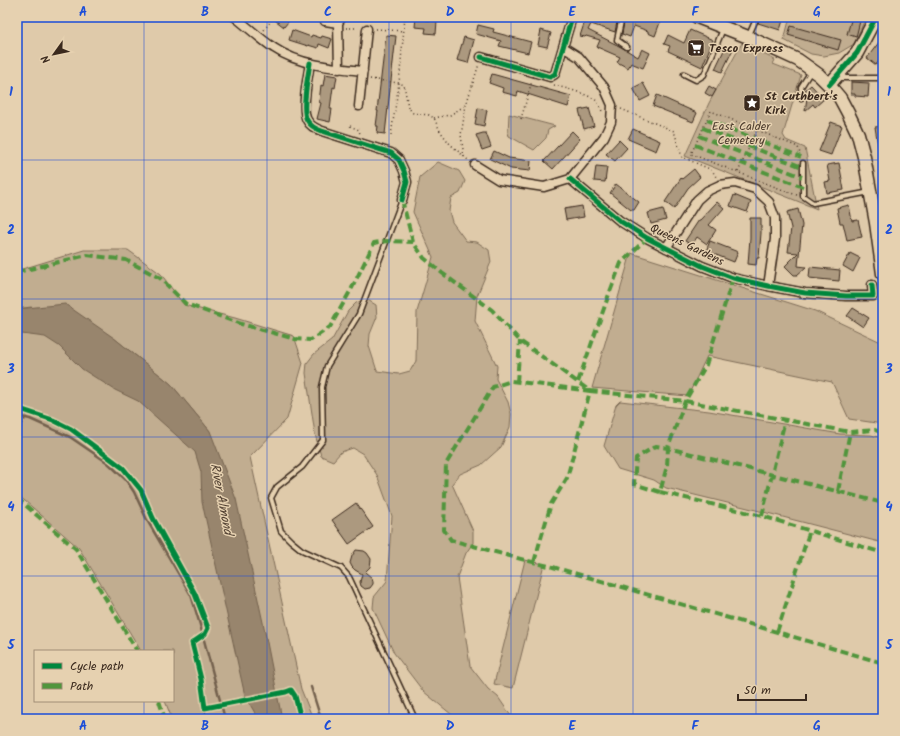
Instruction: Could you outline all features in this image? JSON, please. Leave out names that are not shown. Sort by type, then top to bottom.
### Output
[{"type":"main road","points":[[697,17],[748,37],[798,60],[832,81],[858,134],[870,192],[878,220],[883,274]]},
{"type":"main road","points":[[832,81],[857,54],[876,17]]},
{"type":"street","points":[[235,17],[274,48],[285,54],[310,63],[362,75]]},
{"type":"street","points":[[481,57],[550,78],[556,74],[572,17]]},
{"type":"street","points":[[325,21],[340,20],[340,69]]},
{"type":"street","points":[[359,106],[367,29]]},
{"type":"street","points":[[475,165],[499,180],[544,187],[570,179],[604,137],[611,122],[612,105],[604,87],[579,57],[563,47]]},
{"type":"street","points":[[310,63],[304,110],[307,120],[312,127],[322,132],[390,153],[398,160],[404,171],[407,182],[402,200]]},
{"type":"street","name":"Queens Gardens","points":[[570,179],[620,220],[647,238],[708,268],[733,278],[805,293],[846,296],[873,296],[872,285]]},
{"type":"street","name":"Queens Gardens","points":[[666,248],[697,200],[707,191],[720,185],[735,183],[755,190],[769,202],[775,218],[775,239],[768,286]]},
{"type":"lane","points":[[622,17],[617,40],[627,47]]},
{"type":"lane","points":[[748,37],[757,17]]},
{"type":"lane","points":[[684,74],[696,80],[704,75],[724,27]]},
{"type":"lane","points":[[801,98],[801,87],[812,70]]},
{"type":"lane","points":[[832,81],[880,78]]},
{"type":"lane","points":[[802,163],[803,196],[813,203],[870,192]]},
{"type":"lane","points":[[402,200],[359,314],[326,366],[322,387],[323,440],[302,467],[277,487],[271,498],[281,530],[291,541],[302,550],[341,568],[349,577],[415,719]]},
{"type":"path","points":[[259,36],[274,17]]},
{"type":"path","points":[[391,135],[399,83],[405,17]]},
{"type":"path","points":[[464,157],[461,135],[466,105],[481,57]]},
{"type":"path","points":[[521,119],[534,73]]},
{"type":"path","points":[[362,75],[404,85],[408,108],[413,113],[429,115],[434,118],[450,144],[475,165]]},
{"type":"path","points":[[550,78],[553,85],[595,99],[601,107],[603,113]]},
{"type":"path","points":[[434,118],[450,115],[466,105]]},
{"type":"path","points":[[612,105],[674,131],[682,157],[712,170],[720,185]]},
{"type":"path","points":[[802,163],[798,147],[711,111],[691,154],[791,193],[803,196]]},
{"type":"path","points":[[738,172],[757,130]]},
{"type":"path","points":[[23,410],[35,414]]},
{"type":"path","points":[[17,427],[20,428],[29,412]]},
{"type":"path","points":[[204,701],[206,719]]},
{"type":"path","points":[[205,708],[212,707]]},
{"type":"green space","points":[[790,17],[866,17],[854,44],[839,53],[824,56],[811,54],[784,40]]},
{"type":"green space","name":"East Calder Cemetery","points":[[742,43],[775,60],[773,64],[801,75],[783,135],[786,140],[805,148],[817,209],[685,156],[709,103]]},
{"type":"green space","points":[[509,114],[555,126],[548,130],[546,138],[534,150],[509,136]]},
{"type":"green space","points":[[438,162],[459,171],[465,181],[460,193],[451,198],[449,211],[452,222],[466,241],[477,242],[489,250],[491,262],[477,296],[475,321],[497,366],[496,379],[508,402],[511,414],[510,427],[501,447],[481,465],[460,474],[452,484],[473,531],[473,543],[466,553],[457,577],[470,666],[488,689],[498,697],[513,719],[457,719],[423,691],[394,653],[373,608],[374,597],[387,581],[392,516],[377,475],[363,454],[353,448],[341,452],[333,461],[321,456],[315,434],[306,373],[307,363],[314,354],[332,340],[348,311],[356,303],[366,299],[376,305],[377,317],[370,334],[369,346],[377,371],[399,374],[410,371],[416,361],[417,312],[433,257],[413,212],[420,177]]},
{"type":"green space","points":[[84,250],[128,250],[161,274],[184,305],[235,318],[294,336],[303,363],[287,419],[250,457],[301,689],[313,719],[172,719],[165,702],[174,702],[174,650],[140,650],[79,548],[17,494],[17,320],[210,431],[171,384],[114,338],[31,307],[17,309],[17,266],[22,269]]},
{"type":"green space","points":[[631,253],[815,311],[883,343],[883,424],[849,419],[832,382],[707,356],[688,396],[592,388]]},
{"type":"green space","points":[[620,401],[709,411],[840,434],[871,435],[883,438],[883,543],[666,488],[654,480],[618,469],[604,446],[616,405]]},
{"type":"green space","points":[[525,560],[544,564],[513,688],[494,684]]},
{"type":"water","name":"River Almond","points":[[65,304],[114,338],[171,384],[210,431],[236,499],[264,627],[282,719],[255,719],[255,713],[245,696],[202,502],[201,472],[195,452],[138,401],[115,390],[82,369],[59,346],[45,337],[22,334],[17,336],[17,309]]},
{"type":"building","points":[[271,17],[292,17],[284,27]]},
{"type":"building","points":[[416,17],[425,17],[425,20],[437,21],[436,34],[425,33],[426,28],[415,27]]},
{"type":"building","points":[[577,17],[618,17],[615,32],[591,24],[588,30],[638,57],[642,49],[650,53],[643,68],[631,63],[628,68],[617,62],[620,57],[597,47],[600,40],[580,36],[585,21],[577,19]]},
{"type":"building","points":[[625,17],[662,17],[655,36],[648,33],[648,31],[634,26],[630,37],[622,34]]},
{"type":"building","points":[[760,17],[784,17],[780,30],[758,23]]},
{"type":"building","points":[[852,17],[861,17],[856,37],[847,34]]},
{"type":"building","points":[[478,25],[494,29],[493,32],[531,42],[528,53],[499,46],[501,41],[476,34]]},
{"type":"building","points":[[791,26],[841,40],[838,50],[788,35]]},
{"type":"building","points":[[292,30],[311,37],[312,35],[332,39],[329,48],[319,44],[318,48],[308,46],[289,40]]},
{"type":"building","points":[[541,30],[551,33],[547,47],[538,45]]},
{"type":"building","name":"Tesco Express","points":[[690,30],[713,40],[702,67],[668,51],[670,46],[664,44],[668,35],[684,43]]},
{"type":"building","points":[[386,35],[396,36],[385,134],[377,133],[378,126],[376,126]]},
{"type":"building","points":[[464,37],[474,40],[468,63],[457,60]]},
{"type":"building","points":[[883,37],[883,55],[876,65],[867,58]]},
{"type":"building","points":[[726,46],[733,49],[722,72],[715,69]]},
{"type":"building","points":[[325,74],[337,76],[335,88],[333,87],[330,122],[317,119],[321,103],[319,102],[321,85],[323,86]]},
{"type":"building","points":[[492,74],[571,96],[568,107],[518,91],[517,96],[502,92],[503,88],[489,83]]},
{"type":"building","points":[[851,82],[869,83],[868,97],[855,96],[855,94],[851,94]]},
{"type":"building","points":[[643,83],[650,96],[640,101],[633,88]]},
{"type":"building","points":[[811,85],[824,99],[815,107],[813,104],[805,111],[807,98],[805,96],[807,94],[804,91]]},
{"type":"building","points":[[709,86],[716,90],[712,97],[705,93]]},
{"type":"building","points":[[657,95],[697,113],[693,122],[653,106]]},
{"type":"building","points":[[478,108],[487,110],[484,126],[475,124]]},
{"type":"building","points":[[589,108],[594,126],[584,129],[579,110]]},
{"type":"building","points":[[831,122],[842,126],[831,155],[819,151]]},
{"type":"building","points":[[883,126],[883,150],[879,151],[875,127]]},
{"type":"building","points":[[633,129],[660,141],[656,151],[628,139]]},
{"type":"building","points":[[572,131],[580,139],[553,169],[544,161]]},
{"type":"building","points":[[486,133],[491,147],[482,150],[476,135]]},
{"type":"building","points":[[619,140],[627,148],[615,161],[606,154]]},
{"type":"building","points":[[494,151],[509,158],[531,161],[530,171],[511,169],[490,159]]},
{"type":"building","points":[[839,163],[844,190],[827,193],[825,182],[830,181],[827,165]]},
{"type":"building","points":[[596,166],[607,167],[605,182],[594,181]]},
{"type":"building","points":[[694,169],[700,177],[688,188],[674,209],[665,202],[681,178],[682,179]]},
{"type":"building","points":[[616,184],[639,202],[634,210],[631,210],[610,193]]},
{"type":"building","points":[[734,195],[751,202],[747,212],[730,206]]},
{"type":"building","points":[[717,202],[724,208],[709,225],[716,230],[707,244],[697,237],[692,245],[685,241],[699,220]]},
{"type":"building","points":[[849,205],[852,221],[858,220],[862,237],[847,240],[843,223],[840,223],[837,208]]},
{"type":"building","points":[[582,206],[584,217],[566,220],[564,209]]},
{"type":"building","points":[[663,209],[666,220],[651,224],[648,213]]},
{"type":"building","points":[[798,209],[802,225],[798,266],[806,267],[797,275],[794,275],[785,266],[798,253],[788,252],[791,228],[787,212]]},
{"type":"building","points":[[750,218],[761,218],[759,258],[757,258],[756,265],[748,264]]},
{"type":"building","points":[[710,241],[738,252],[734,262],[706,251]]},
{"type":"building","points":[[850,253],[860,258],[853,272],[843,266]]},
{"type":"building","points":[[810,267],[840,270],[839,281],[809,278]]},
{"type":"building","points":[[853,308],[869,318],[863,327],[847,316]]},
{"type":"building","points":[[356,503],[373,527],[349,544],[332,520]]},
{"type":"building","points":[[356,550],[364,551],[371,559],[370,567],[365,572],[372,578],[373,581],[370,588],[365,589],[361,586],[360,582],[362,574],[355,570],[350,563]]},
{"type":"waterway","points":[[17,416],[30,419],[70,437],[108,463],[126,480],[134,492],[147,520],[191,595],[225,719]]},
{"type":"waterway","points":[[311,687],[321,719]]},
{"type":"marked path","points":[[707,120],[801,157]]},
{"type":"marked path","points":[[703,128],[802,167]]},
{"type":"marked path","points":[[699,136],[802,177]]},
{"type":"marked path","points":[[695,145],[803,187]]},
{"type":"marked path","points":[[402,200],[413,242],[424,258],[492,310],[520,341],[590,391],[685,401],[850,432],[875,430],[883,433]]},
{"type":"marked path","points":[[578,382],[621,263],[647,238]]},
{"type":"marked path","points":[[17,269],[22,271],[87,255],[126,260],[160,278],[186,304],[241,324],[295,339],[311,340],[330,327],[352,288],[374,243],[387,241],[413,242]]},
{"type":"marked path","points":[[733,278],[706,365],[685,401],[668,448],[667,466],[660,492],[762,516],[883,553]]},
{"type":"marked path","points":[[517,382],[520,341]]},
{"type":"marked path","points":[[534,562],[551,504],[567,478],[590,391],[511,381],[493,387],[446,464],[444,530],[451,540],[515,557],[553,567],[883,663]]},
{"type":"marked path","points":[[762,516],[785,420]]},
{"type":"marked path","points":[[838,491],[850,432]]},
{"type":"marked path","points":[[660,492],[634,484],[636,458],[656,446],[883,503]]},
{"type":"marked path","points":[[17,498],[76,549],[136,650]]},
{"type":"marked path","points":[[777,632],[810,530]]},
{"type":"marked path","points":[[159,702],[165,719]]},
{"type":"cycle path","points":[[481,57],[550,77],[555,74],[572,17]]},
{"type":"cycle path","points":[[829,85],[857,53],[876,17]]},
{"type":"cycle path","points":[[310,63],[305,101],[305,115],[308,122],[313,127],[320,130],[391,153],[399,160],[407,182],[402,200]]},
{"type":"cycle path","points":[[570,179],[620,221],[647,238],[702,266],[733,278],[805,293],[846,296],[873,296],[872,285]]},
{"type":"cycle path","points":[[17,408],[53,420],[71,429],[123,468],[141,490],[153,518],[195,594],[208,628],[205,634],[192,643],[201,679],[205,708],[291,690],[295,696],[301,719]]},
{"type":"place","name":"Tesco Express","points":[[696,48]]},
{"type":"place","name":"St Cuthbert's Kirk","points":[[752,103]]}]
